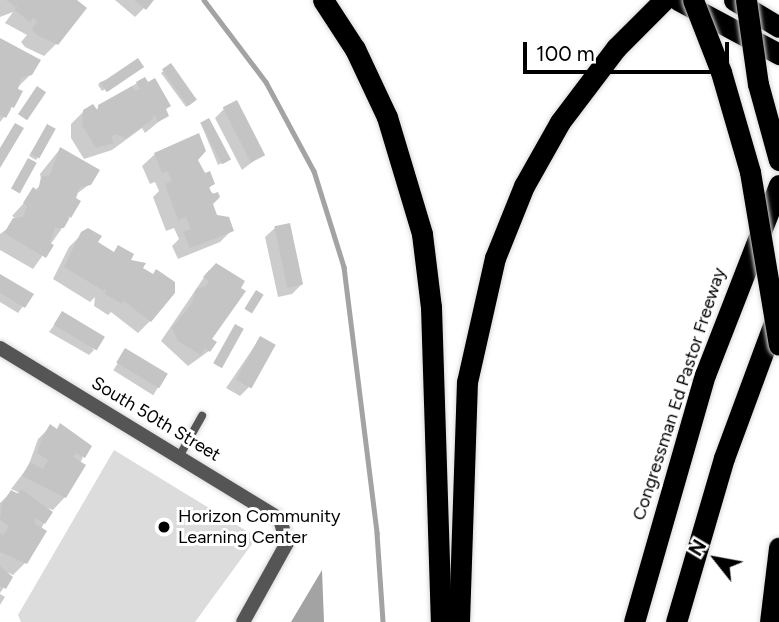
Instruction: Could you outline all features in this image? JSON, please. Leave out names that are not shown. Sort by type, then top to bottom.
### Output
[{"type":"highway","points":[[323,0],[355,49],[387,117],[422,234],[431,307],[441,622]]},
{"type":"highway","points":[[459,622],[466,393],[487,283],[508,221],[534,164],[575,100],[616,48],[664,0]]},
{"type":"highway","points":[[678,0],[779,54]]},
{"type":"highway","points":[[693,0],[721,72],[750,172],[779,345]]},
{"type":"highway","points":[[741,2],[779,27]]},
{"type":"highway","points":[[741,2],[758,84],[779,160]]},
{"type":"highway","name":"Congressman Ed Pastor Freeway","points":[[634,622],[705,375],[779,185]]},
{"type":"highway","points":[[676,622],[724,458],[779,310]]},
{"type":"highway","points":[[770,622],[779,548]]},
{"type":"street","name":"South 50th Street","points":[[0,348],[270,510],[286,531],[287,543],[243,622]]},
{"type":"lane","points":[[180,455],[202,416]]},
{"type":"shaded area","name":"Horizon Community Learning Center","points":[[114,450],[250,533],[252,544],[195,622],[21,622],[18,615]]},
{"type":"shaded area","points":[[322,570],[324,622],[291,622]]},
{"type":"building","points":[[6,0],[77,0],[87,8],[58,45],[37,35],[32,29],[37,22],[33,18],[30,22],[15,10],[18,4],[15,7]]},
{"type":"building","points":[[134,0],[154,0],[146,10]]},
{"type":"building","points":[[0,38],[41,60],[32,75],[21,77],[18,89],[23,91],[14,108],[8,105],[11,109],[6,118],[0,115]]},
{"type":"building","points":[[138,58],[144,67],[107,92],[101,83]]},
{"type":"building","points":[[171,63],[197,100],[188,106],[162,69]]},
{"type":"building","points":[[145,77],[148,82],[155,78],[171,106],[166,109],[169,116],[158,122],[154,114],[152,120],[126,138],[116,134],[111,137],[114,143],[96,148],[82,125],[83,110],[93,104],[98,111],[98,105],[132,86],[135,91],[140,89],[136,82]]},
{"type":"building","points":[[37,86],[46,92],[27,120],[18,114]]},
{"type":"building","points":[[237,100],[265,155],[251,163],[223,107]]},
{"type":"building","points":[[209,118],[231,159],[222,164],[200,123]]},
{"type":"building","points":[[15,123],[24,128],[0,168],[0,148]]},
{"type":"building","points":[[47,124],[56,129],[39,159],[31,154]]},
{"type":"building","points":[[199,133],[206,151],[198,160],[205,173],[210,171],[215,184],[209,187],[212,194],[218,192],[220,197],[213,204],[217,215],[229,217],[234,231],[190,248],[183,232],[191,229],[186,217],[178,220],[165,184],[172,181],[167,171],[162,173],[154,153]]},
{"type":"building","points":[[60,147],[100,170],[91,185],[80,187],[76,198],[81,201],[71,218],[66,214],[69,219],[64,228],[55,228],[50,243],[54,245],[46,258],[4,233],[13,218],[23,217],[27,206],[23,203],[33,187],[38,191],[41,177],[50,175]]},
{"type":"building","points":[[28,158],[37,163],[20,193],[11,189]]},
{"type":"building","points":[[290,223],[303,285],[287,288],[274,226]]},
{"type":"building","points":[[88,228],[102,236],[98,242],[114,252],[118,245],[134,254],[131,260],[146,263],[143,268],[153,274],[156,269],[175,282],[175,293],[151,322],[124,301],[122,304],[105,294],[106,287],[104,291],[64,267],[81,232]]},
{"type":"building","points":[[216,263],[245,281],[241,288],[246,291],[212,339],[217,342],[210,352],[205,348],[201,355],[178,341],[172,328],[192,303],[196,289],[206,286],[209,281],[203,277]]},
{"type":"building","points":[[0,274],[34,294],[25,308],[0,293]]},
{"type":"building","points":[[256,290],[264,295],[252,313],[244,309]]},
{"type":"building","points":[[62,311],[105,337],[97,350],[54,325]]},
{"type":"building","points":[[235,324],[244,329],[222,368],[213,363]]},
{"type":"building","points":[[260,336],[276,345],[252,388],[236,380]]},
{"type":"building","points":[[125,348],[168,374],[159,388],[116,363]]},
{"type":"building","points":[[60,423],[92,446],[85,458],[76,453],[73,457],[86,465],[66,498],[22,476],[30,462],[43,469],[48,460],[37,453],[42,438],[50,424],[57,429]]},
{"type":"building","points":[[21,489],[53,512],[45,524],[36,518],[34,523],[47,531],[27,564],[0,552],[0,533],[3,535],[9,526],[0,520],[2,504],[11,490],[18,494]]},
{"type":"building","points":[[0,566],[13,577],[6,589],[0,586]]},
{"type":"waterway","points":[[204,0],[266,82],[314,171],[344,267],[377,533],[383,622]]},
{"type":"place","name":"Horizon Community Learning Center","points":[[164,527]]}]
